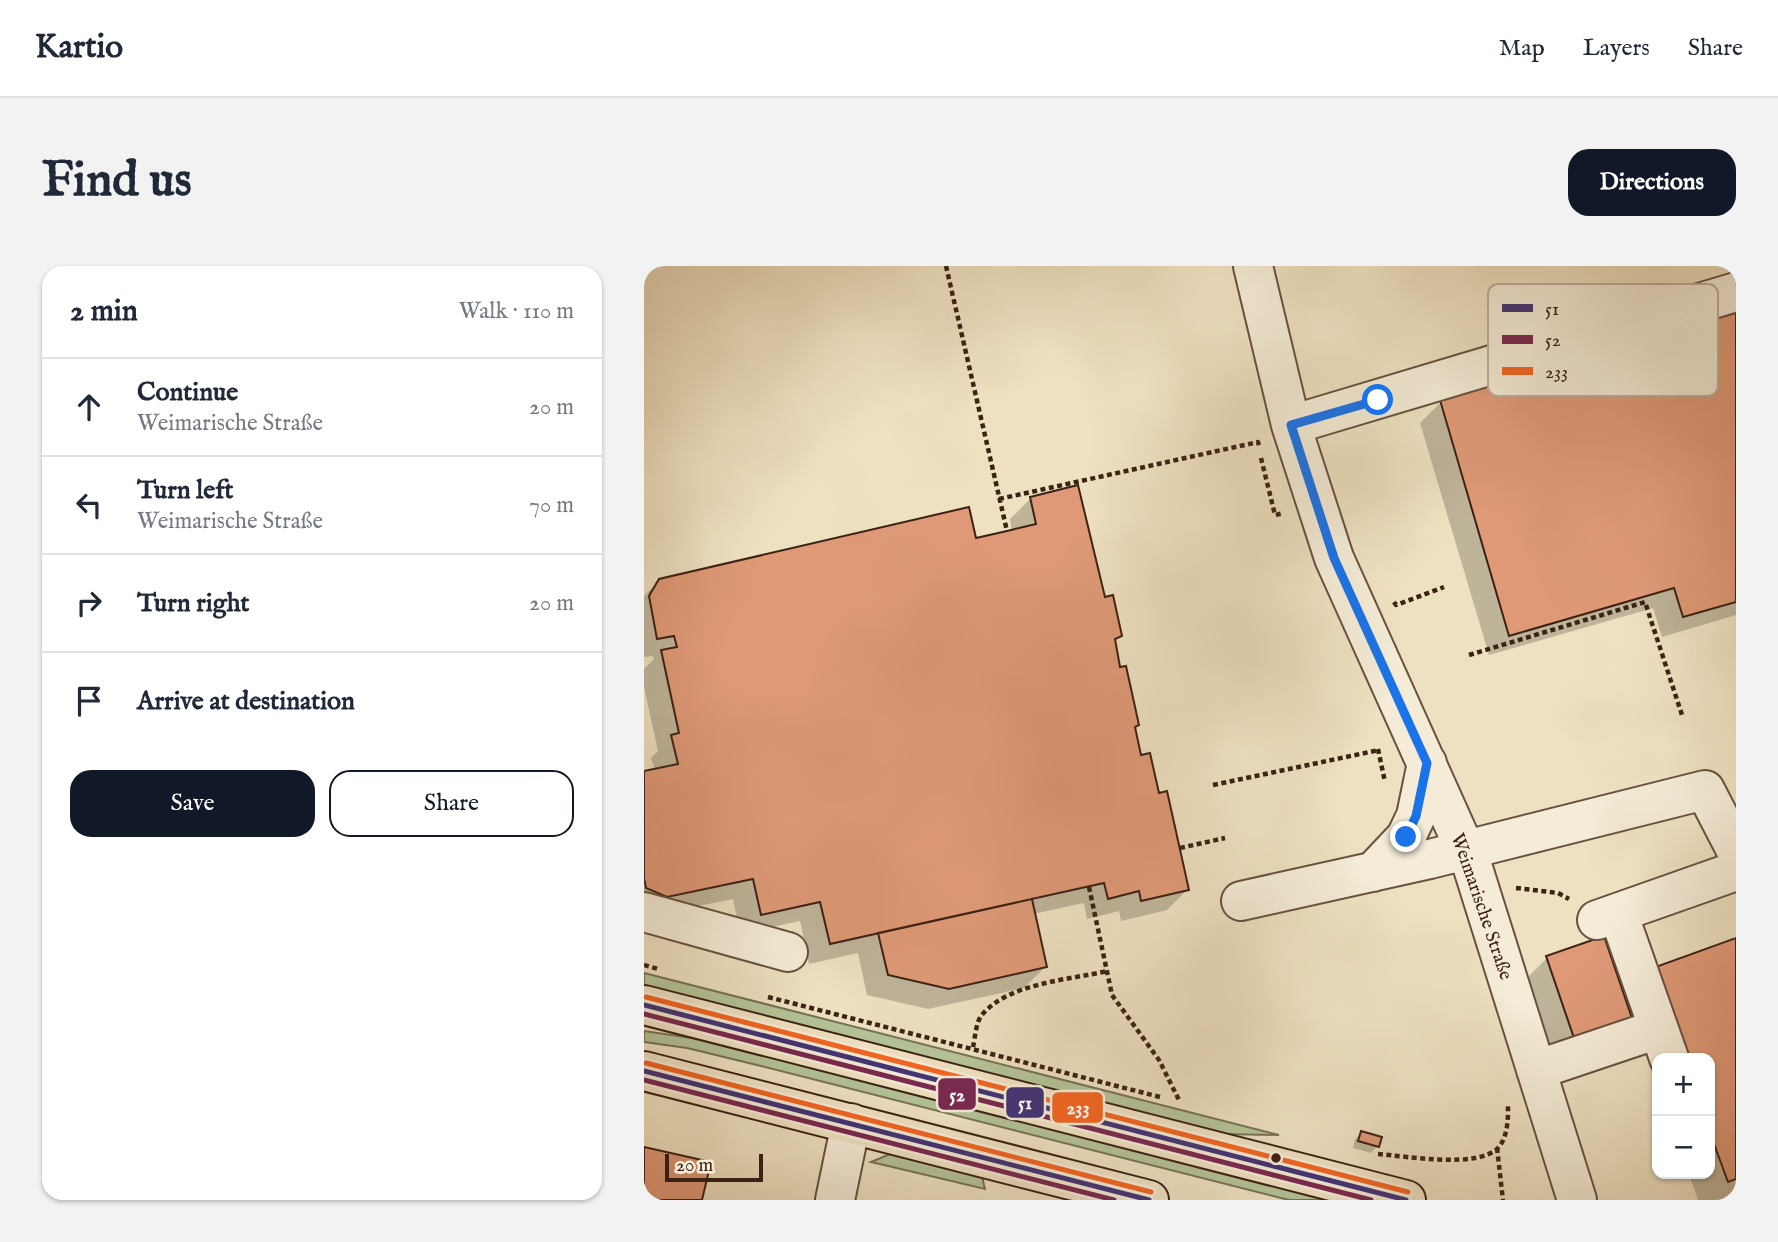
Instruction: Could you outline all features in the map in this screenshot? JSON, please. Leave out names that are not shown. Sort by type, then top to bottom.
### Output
[{"type":"main road","points":[[644,1005],[1406,1200]]},
{"type":"main road","points":[[644,1071],[1149,1200]]},
{"type":"street","name":"Weimarische Straße","points":[[1253,266],[1291,425],[1334,558],[1465,848],[1487,908],[1577,1200]]},
{"type":"street","points":[[1718,297],[1736,292]]},
{"type":"street","points":[[1291,425],[1488,367]]},
{"type":"street","points":[[1373,872],[1406,837],[1416,816],[1427,763]]},
{"type":"street","points":[[1241,901],[1373,872],[1705,790],[1736,850]]},
{"type":"street","points":[[1536,1070],[1664,1044],[1608,916],[1736,871]]},
{"type":"street","points":[[644,912],[788,952]]},
{"type":"street","points":[[835,1200],[851,1124]]},
{"type":"path","points":[[946,266],[1007,531]]},
{"type":"path","points":[[999,499],[1258,442],[1275,515],[1288,512]]},
{"type":"path","points":[[1469,655],[1645,602],[1683,718]]},
{"type":"path","points":[[1213,785],[1378,750]]},
{"type":"path","points":[[1180,848],[1225,838]]},
{"type":"path","points":[[1089,887],[1112,995],[1159,1060],[1180,1102]]},
{"type":"path","points":[[644,965],[670,972]]},
{"type":"path","points":[[973,1047],[980,1017],[1021,989],[1107,971]]},
{"type":"path","points":[[762,995],[973,1047],[1193,1106]]},
{"type":"path","points":[[1503,1200],[1497,1149],[1506,1132],[1508,1107],[1505,1094]]},
{"type":"path","points":[[1378,1154],[1459,1160],[1478,1158],[1497,1149]]},
{"type":"green space","points":[[644,973],[1279,1135],[1222,1134],[644,986]]},
{"type":"green space","points":[[644,1031],[705,1040],[1338,1200],[1289,1200],[757,1065],[687,1048],[644,1042]]},
{"type":"green space","points":[[890,1154],[982,1177],[985,1189],[871,1162]]},
{"type":"building","points":[[1736,311],[1736,602],[1683,617],[1674,588],[1509,636],[1440,400],[1488,386],[1488,396],[1718,396],[1718,316]]},
{"type":"building","points":[[1078,485],[1105,597],[1113,595],[1122,636],[1115,639],[1120,667],[1126,666],[1139,725],[1135,727],[1141,755],[1150,753],[1159,793],[1167,791],[1189,890],[1141,901],[1139,891],[1108,899],[1104,883],[830,944],[820,902],[761,915],[753,879],[667,897],[646,888],[644,771],[678,764],[671,735],[679,733],[661,650],[677,647],[674,636],[657,639],[649,596],[659,579],[969,507],[976,538],[1036,524],[1030,497]]},
{"type":"building","points":[[1032,899],[1047,967],[949,989],[888,975],[878,933]]},
{"type":"building","points":[[1604,936],[1633,1021],[1575,1041],[1546,956]]},
{"type":"building","points":[[1736,938],[1736,1179],[1728,1182],[1715,1147],[1715,1053],[1681,1053],[1650,969]]},
{"type":"building","points":[[1361,1131],[1382,1137],[1379,1147],[1358,1141]]},
{"type":"building","points":[[644,1147],[711,1162],[702,1200],[644,1200]]},
{"type":"transit line","name":"233","points":[[646,997],[1408,1192]]},
{"type":"transit line","name":"51","points":[[644,1005],[1406,1200]]},
{"type":"transit line","name":"52","points":[[644,1014],[1371,1200]]},
{"type":"transit line","name":"233","points":[[646,1063],[1151,1192]]},
{"type":"transit line","name":"51","points":[[644,1071],[1149,1200]]},
{"type":"transit line","name":"52","points":[[644,1080],[1114,1200]]},
{"type":"route","points":[[1378,400],[1291,425],[1316,506],[1349,596],[1427,763],[1416,816],[1406,837]]}]
